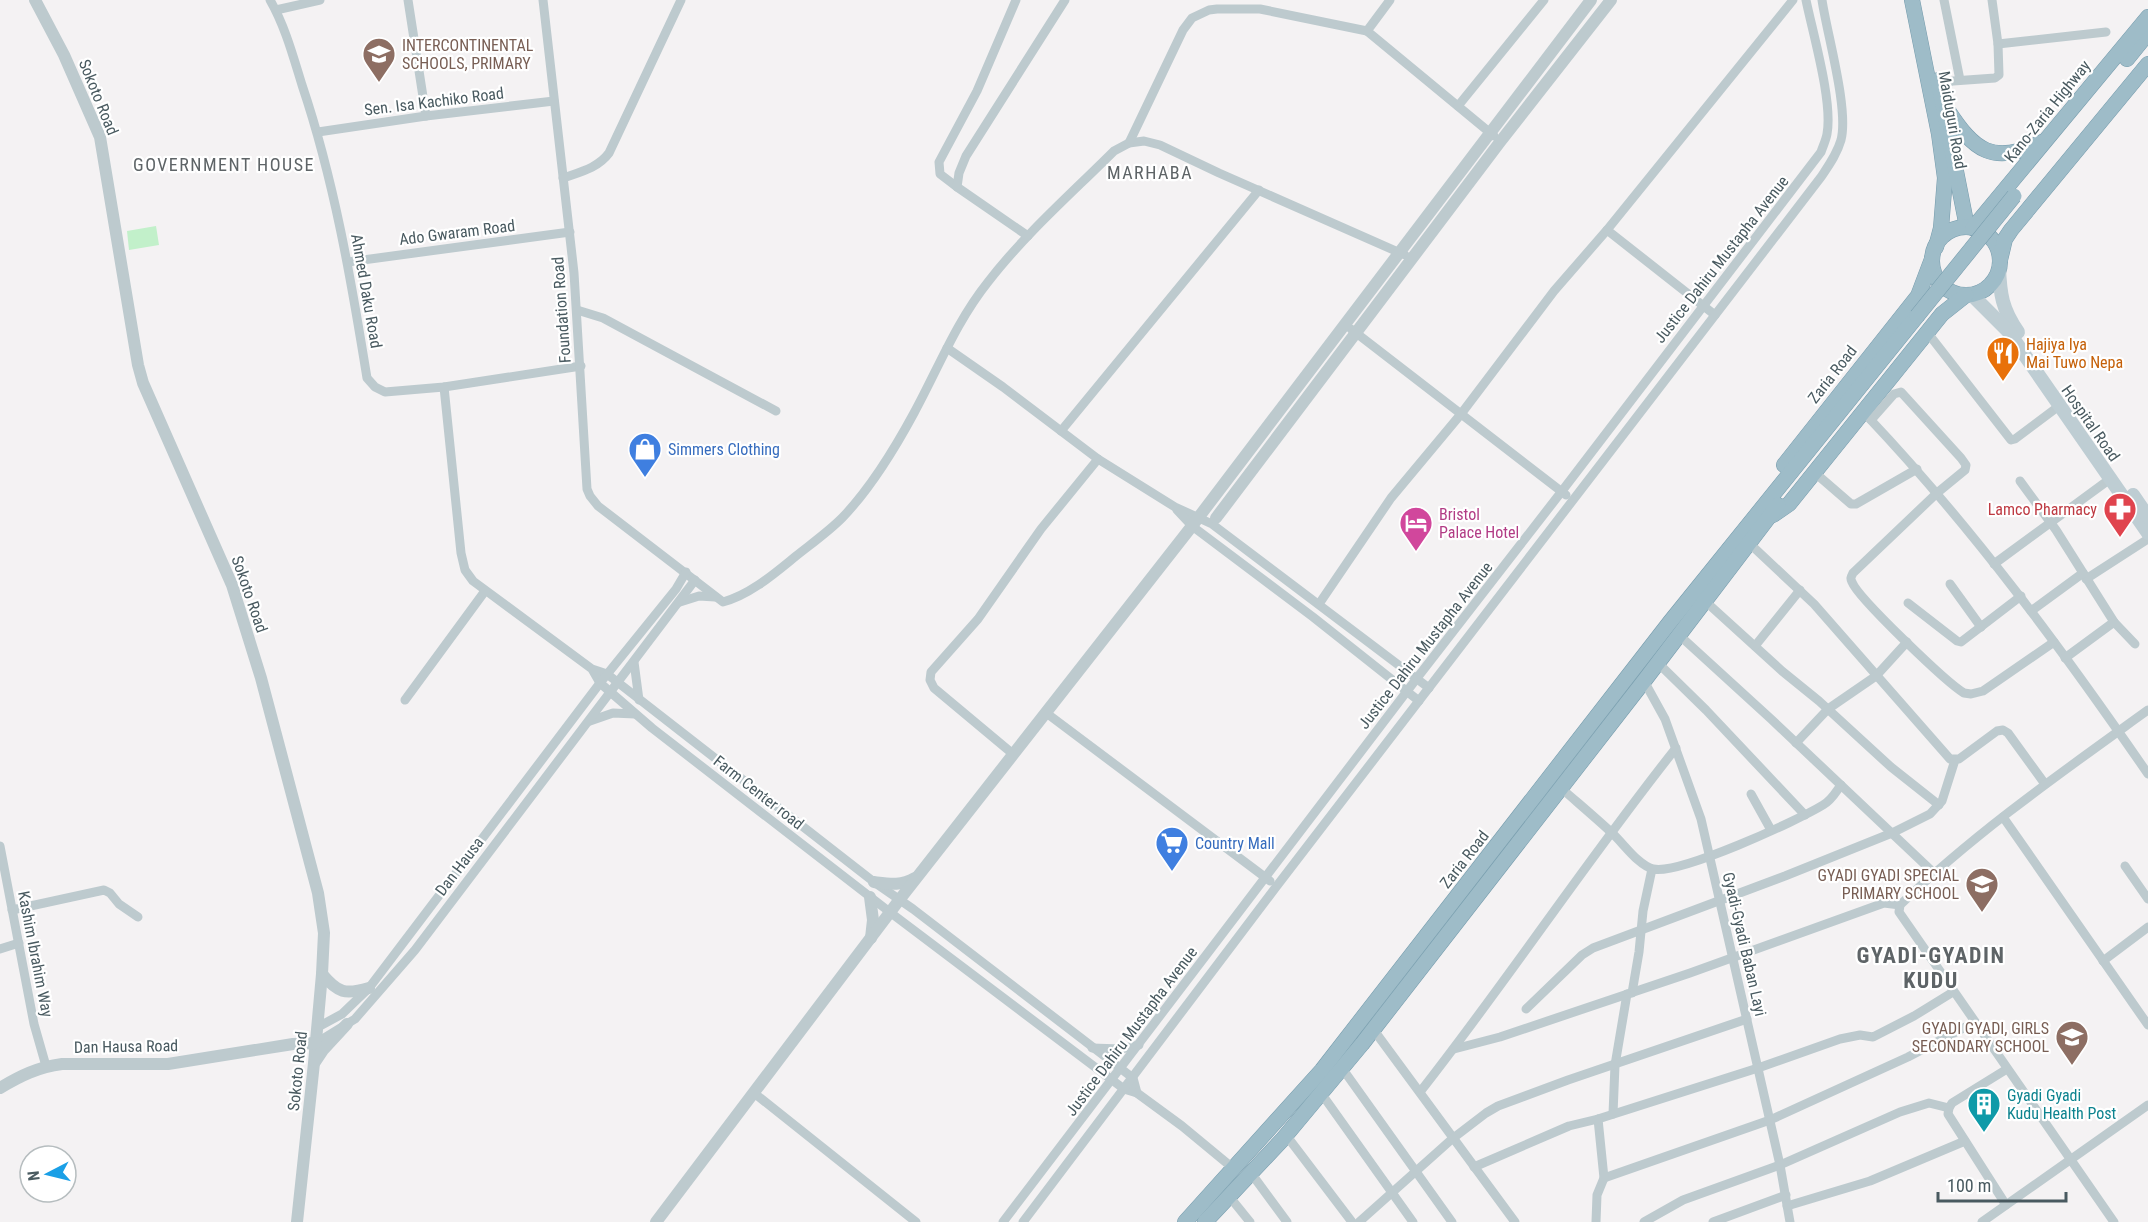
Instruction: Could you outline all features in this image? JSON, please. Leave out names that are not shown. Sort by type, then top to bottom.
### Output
[{"type":"highway","name":"Maiduguri Road","points":[[1912,0],[1939,134],[1945,178],[1942,219],[1934,253]]},
{"type":"highway","name":"Maiduguri Road","points":[[1922,0],[1970,227]]},
{"type":"highway","name":"Kano-Zaria Highway","points":[[1970,227],[2148,17]]},
{"type":"highway","points":[[1923,323],[2148,33]]},
{"type":"highway","points":[[2018,199],[2148,51]]},
{"type":"highway","points":[[2000,263],[1995,243],[1982,231],[1970,227],[1949,232],[1941,238],[1934,253],[1934,270],[1938,280],[1946,288],[1955,293],[1969,295],[1982,291],[1990,285],[1996,276],[2000,263],[2005,239],[2011,230],[2148,64]]},
{"type":"highway","points":[[1943,102],[1972,142],[1989,151],[2019,153],[2045,141]]},
{"type":"highway","name":"Zaria Road","points":[[1205,1222],[1286,1135],[1342,1068],[1749,543],[1765,514],[1763,495],[1770,482],[1918,296],[1934,253]]},
{"type":"highway","name":"Zaria Road","points":[[1185,1222],[1309,1088],[1670,622],[1765,514],[1923,323],[1942,314],[1969,295]]},
{"type":"highway","name":"Zaria Road","points":[[1765,514],[1789,504],[1814,472],[1867,416],[1923,323]]},
{"type":"main road","points":[[2000,263],[2001,298],[2012,330]]},
{"type":"main road","points":[[1969,295],[2012,330]]},
{"type":"main road","name":"Hospital Road","points":[[2012,330],[2059,406],[2110,479],[2148,517]]},
{"type":"main road","name":"Hospital Road","points":[[2012,330],[2131,501],[2148,533]]},
{"type":"street","name":"Sokoto Road","points":[[35,0],[64,55],[100,137],[142,383],[232,585],[261,678],[316,883],[324,933],[322,974],[297,1222]]},
{"type":"street","name":"Ahmed Daku Road","points":[[270,0],[276,10],[318,132],[348,261],[367,378],[375,387],[385,392],[444,387],[581,366]]},
{"type":"street","points":[[276,10],[320,0]]},
{"type":"street","points":[[408,0],[426,116]]},
{"type":"street","name":"Foundation Road","points":[[543,0],[570,232],[581,366],[585,475],[590,496],[598,506],[686,572],[715,597]]},
{"type":"street","points":[[563,178],[595,166],[609,153],[681,0]]},
{"type":"street","points":[[1016,0],[977,91],[939,162],[940,174],[1028,236]]},
{"type":"street","points":[[957,187],[959,172],[966,156],[1065,0]]},
{"type":"street","points":[[1367,31],[1390,0]]},
{"type":"street","points":[[1458,106],[1544,0]]},
{"type":"street","points":[[656,1222],[900,899],[1195,521],[1591,0]]},
{"type":"street","points":[[1216,518],[1500,142],[1611,0]]},
{"type":"street","points":[[1318,603],[1391,498],[1461,414],[1554,291],[1607,230],[1793,0]]},
{"type":"street","name":"Justice Dahiru Mustapha Avenue","points":[[1004,1222],[1407,691],[1821,152],[1827,134],[1825,92],[1806,0]]},
{"type":"street","points":[[1023,1222],[1835,156],[1841,137],[1839,93],[1822,0]]},
{"type":"street","points":[[1944,0],[1960,80]]},
{"type":"street","points":[[1939,85],[1997,76],[2000,71],[1992,0]]},
{"type":"street","points":[[1129,143],[1183,30],[1192,18],[1217,9],[1260,9],[1367,31],[1500,142]]},
{"type":"street","points":[[1998,44],[2106,32]]},
{"type":"street","name":"Sen. Isa Kachiko Road","points":[[318,132],[554,101]]},
{"type":"street","points":[[1827,134],[1841,137]]},
{"type":"street","points":[[680,602],[699,596],[715,597],[723,602],[733,599],[776,572],[841,520],[864,492],[889,454],[914,413],[965,315],[987,282],[1028,236],[1114,151],[1129,143],[1144,141],[1161,145],[1401,252],[1413,260]]},
{"type":"street","points":[[1061,431],[1259,190]]},
{"type":"street","points":[[1607,230],[1715,315]]},
{"type":"street","name":"Ado Gwaram Road","points":[[348,261],[570,232]]},
{"type":"street","points":[[577,310],[603,318],[776,411]]},
{"type":"street","points":[[1923,323],[2011,440],[2059,406]]},
{"type":"street","points":[[1344,324],[1573,500]]},
{"type":"street","points":[[947,348],[1098,459],[1195,521],[1419,701]]},
{"type":"street","points":[[444,387],[461,553],[465,570],[473,581],[592,669],[608,674],[874,882],[900,899],[1132,1078],[1137,1093]]},
{"type":"street","points":[[2054,642],[1983,691],[1971,694],[1961,691],[1907,642],[1876,612],[1853,584],[1851,577],[1853,573],[1937,493],[1965,470],[1966,465],[1901,392],[1894,394],[1867,416],[1917,469],[1937,493],[2020,596],[2054,642],[2065,658],[2119,731],[2148,774]]},
{"type":"street","points":[[1013,754],[934,688],[930,680],[931,672],[978,619],[1041,529],[1098,459]]},
{"type":"street","points":[[1814,472],[1845,498],[1856,504],[1917,469]]},
{"type":"street","points":[[1994,564],[2110,479]]},
{"type":"street","points":[[2020,481],[2051,523],[2114,622],[2136,644]]},
{"type":"street","points":[[1195,521],[1212,524],[1430,688]]},
{"type":"street","points":[[2031,611],[2148,539]]},
{"type":"street","points":[[1749,543],[1800,590],[1944,754],[1955,760],[1959,759],[1997,731],[2003,730],[2008,733],[2045,784]]},
{"type":"street","name":"Dan Hausa","points":[[318,1027],[342,1014],[369,988],[686,572]]},
{"type":"street","name":"Dan Hausa","points":[[316,1043],[355,1019],[415,950],[695,580]]},
{"type":"street","points":[[1950,584],[1980,627]]},
{"type":"street","points":[[1755,646],[1800,590]]},
{"type":"street","points":[[405,700],[485,591]]},
{"type":"street","points":[[1908,603],[1961,642],[2020,596]]},
{"type":"street","points":[[1705,601],[1891,767],[1939,806]]},
{"type":"street","points":[[2065,658],[2114,622]]},
{"type":"street","points":[[1679,635],[1935,874]]},
{"type":"street","points":[[1796,743],[1828,709],[1876,676],[1907,642]]},
{"type":"street","points":[[634,662],[639,700]]},
{"type":"street","points":[[1658,663],[1706,710],[1805,815]]},
{"type":"street","name":"Farm Center road","points":[[592,669],[600,683],[635,714],[870,897],[1124,1089]]},
{"type":"street","name":"Gyadi-Gyadi Baban Layi","points":[[1644,681],[1665,719],[1691,787],[1734,958],[1780,1165],[1790,1222]]},
{"type":"street","points":[[2114,1222],[1900,916],[1900,905],[2003,817],[2148,710]]},
{"type":"street","points":[[1046,712],[1276,887]]},
{"type":"street","points":[[588,722],[614,714],[635,714]]},
{"type":"street","points":[[1420,1092],[1676,748]]},
{"type":"street","points":[[1527,1009],[1582,955],[1593,948],[1720,902],[1892,833],[1930,814],[1939,806],[1955,760]]},
{"type":"street","points":[[1561,788],[1612,832],[1640,861],[1652,869],[1663,869],[1678,867],[1709,856],[1805,815],[1827,803],[1841,785]]},
{"type":"street","points":[[1751,794],[1772,830]]},
{"type":"street","points":[[2003,817],[2148,1025]]},
{"type":"street","name":"Kashim Ibrahim Way","points":[[0,846],[34,1024],[46,1066]]},
{"type":"street","points":[[2125,866],[2148,899]]},
{"type":"street","points":[[1613,1113],[1615,1065],[1652,869]]},
{"type":"street","points":[[874,882],[904,884],[921,874]]},
{"type":"street","points":[[12,910],[104,890],[138,917]]},
{"type":"street","points":[[870,897],[873,920],[870,941]]},
{"type":"street","points":[[1454,1049],[1500,1037],[1734,958],[1884,903],[1900,905]]},
{"type":"street","points":[[2103,960],[2148,927]]},
{"type":"street","points":[[0,949],[19,943]]},
{"type":"street","points":[[322,974],[339,991],[348,993],[369,988]]},
{"type":"street","points":[[1474,1167],[1569,1126],[1598,1119],[1758,1068],[1840,1039],[1860,1035],[1873,1037],[1953,992]]},
{"type":"street","points":[[1359,1222],[1452,1139],[1498,1106],[1747,1019]]},
{"type":"street","points":[[1604,1178],[1770,1120],[1908,1057],[1975,1022]]},
{"type":"street","points":[[314,1063],[347,1024]]},
{"type":"street","points":[[293,1044],[318,1027]]},
{"type":"street","points":[[1373,1029],[1515,1222]]},
{"type":"street","name":"Dan Hausa Road","points":[[0,1088],[26,1073],[46,1066],[168,1064],[293,1044],[316,1043]]},
{"type":"street","points":[[1092,1048],[1121,1049],[1139,1044]]},
{"type":"street","points":[[1342,1068],[1452,1222]]},
{"type":"street","points":[[2006,1205],[1950,1118],[1948,1108],[1952,1103],[2007,1069]]},
{"type":"street","points":[[1124,1089],[1137,1093],[1234,1169]]},
{"type":"street","points":[[754,1093],[916,1222]]},
{"type":"street","points":[[1321,1093],[1413,1222]]},
{"type":"street","points":[[1644,1222],[1683,1200],[1780,1165],[1900,1112],[1929,1103],[1948,1108]]},
{"type":"street","points":[[1982,1222],[2148,1105]]},
{"type":"street","points":[[1596,1222],[1597,1195],[1604,1178],[1598,1119]]},
{"type":"street","points":[[1286,1135],[1352,1222]]},
{"type":"street","points":[[1787,1206],[1870,1180],[1965,1141]]},
{"type":"street","points":[[1251,1173],[1287,1222]]},
{"type":"street","points":[[1713,1222],[1785,1195]]},
{"type":"street","points":[[1229,1196],[1250,1222]]},
{"type":"green space","points":[[156,226],[159,245],[129,250],[127,231]]},
{"type":"place","name":"INTERCONTINENTAL SCHOOLS, PRIMARY","points":[[379,83]]},
{"type":"place","name":"Hajiya Iya Mai Tuwo Nepa","points":[[2003,382]]},
{"type":"place","name":"Simmers Clothing","points":[[645,478]]},
{"type":"place","name":"Lamco Pharmacy","points":[[2120,538]]},
{"type":"place","name":"Bristol Palace Hotel","points":[[1416,552]]},
{"type":"place","name":"Country Mall","points":[[1172,872]]},
{"type":"place","name":"GYADI GYADI SPECIAL PRIMARY SCHOOL","points":[[1982,913]]},
{"type":"place","name":"GYADI GYADI, GIRLS SECONDARY SCHOOL","points":[[2072,1066]]},
{"type":"place","name":"Gyadi Gyadi Kudu Health Post","points":[[1984,1133]]},
{"type":"district","name":"GOVERNMENT HOUSE","points":[[224,165]]},
{"type":"district","name":"MARHABA","points":[[1150,173]]},
{"type":"district","name":"GYADI-GYADIN KUDU","points":[[1931,968]]}]
